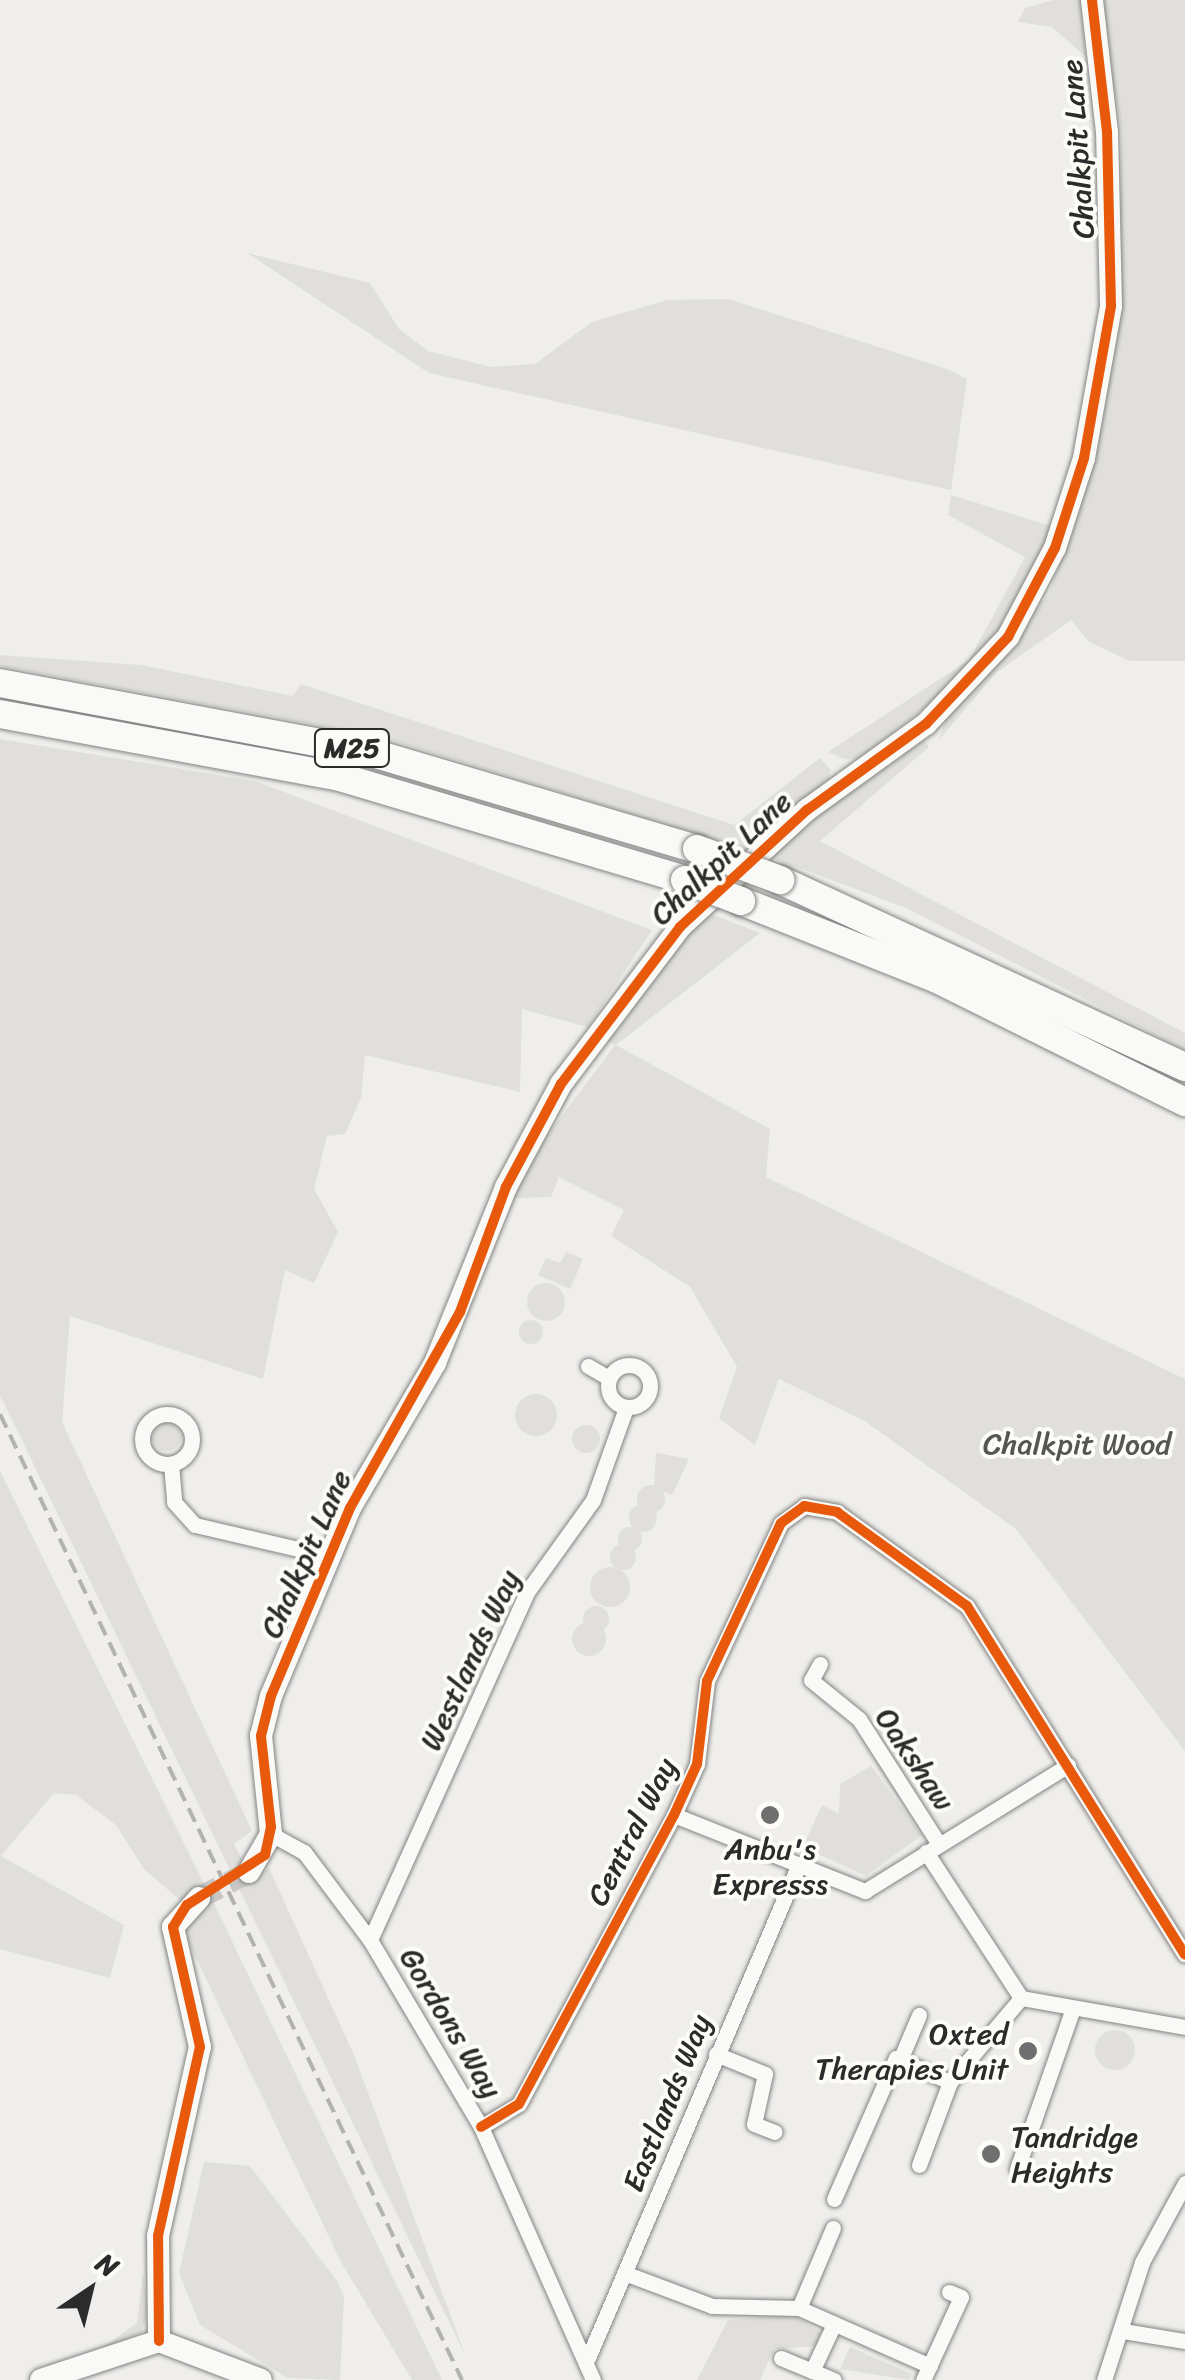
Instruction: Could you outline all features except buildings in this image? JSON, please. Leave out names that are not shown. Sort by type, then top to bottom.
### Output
[{"type":"highway","name":"M25","points":[[0,683],[369,752],[696,849],[780,880],[1185,1067]]},
{"type":"highway","name":"M25","points":[[0,714],[340,777],[684,880],[937,979],[1185,1102]]},
{"type":"street","name":"Chalkpit Lane","points":[[271,1834],[265,1715],[328,1556],[460,1312],[506,1187],[591,1039],[680,927],[794,820],[926,724],[1026,608],[1080,473],[1111,306],[1108,132],[1092,0]]},
{"type":"street","points":[[627,1365],[649,1378],[647,1399],[626,1408],[612,1400],[609,1378],[627,1365]]},
{"type":"street","points":[[588,1366],[609,1378]]},
{"type":"street","name":"Westlands Way","points":[[370,1940],[526,1592],[593,1500],[626,1408]]},
{"type":"street","points":[[171,1464],[174,1502],[195,1525],[328,1556]]},
{"type":"street","name":"Central Way","points":[[481,2128],[519,2104],[674,1814],[697,1764],[707,1681],[782,1523],[804,1506],[838,1512],[966,1606],[1185,1956]]},
{"type":"street","name":"Oakshaw","points":[[820,1664],[810,1680],[859,1719],[932,1848]]},
{"type":"street","points":[[674,1814],[798,1869],[865,1891],[1068,1765]]},
{"type":"street","points":[[248,1872],[271,1834]]},
{"type":"street","name":"Gordons Way","points":[[271,1834],[304,1852],[370,1940],[481,2128],[588,2358],[593,2380]]},
{"type":"street","points":[[932,1848],[1021,1998],[1072,2011],[1185,2027]]},
{"type":"street","name":"Eastlands Way","points":[[588,2358],[798,1869]]},
{"type":"street","points":[[159,2341],[158,2236],[200,2047],[173,1928],[200,1898]]},
{"type":"street","points":[[919,2165],[950,2082],[1021,1998]]},
{"type":"street","points":[[1018,2169],[1072,2011]]},
{"type":"street","points":[[834,2199],[920,2015]]},
{"type":"street","points":[[716,2054],[765,2074],[754,2124],[775,2132]]},
{"type":"street","points":[[900,2060],[950,2082]]},
{"type":"street","points":[[1104,2380],[1142,2262],[1185,2183]]},
{"type":"street","points":[[799,2308],[833,2228]]},
{"type":"street","points":[[627,2274],[712,2306],[799,2308],[926,2373],[960,2297],[948,2292]]},
{"type":"street","points":[[812,2371],[834,2324]]},
{"type":"street","points":[[1122,2331],[1185,2340]]},
{"type":"street","points":[[41,2380],[159,2341],[260,2380]]},
{"type":"street","points":[[781,2358],[834,2380]]},
{"type":"green space","points":[[1054,0],[1081,0],[1085,56],[1052,27],[1018,22],[1025,8]]},
{"type":"green space","points":[[1098,0],[1185,0],[1185,661],[1130,661],[1089,642],[1071,620],[996,673],[939,740],[946,718],[1049,594],[1094,458],[1118,308],[1122,133]]},
{"type":"green space","points":[[247,253],[370,283],[399,329],[428,351],[491,367],[535,364],[592,322],[667,300],[728,299],[947,369],[967,379],[951,490],[429,373]]},
{"type":"green space","points":[[951,495],[1054,527],[1009,623],[951,688],[858,759],[844,759],[828,752],[969,660],[1025,557],[948,515]]},
{"type":"green space","points":[[0,655],[141,665],[293,696],[301,684],[734,825],[820,758],[831,770],[827,785],[749,850],[381,737],[0,666]]},
{"type":"green space","points":[[0,739],[255,781],[652,930],[588,1027],[522,1009],[520,1092],[365,1055],[361,1098],[345,1134],[327,1136],[314,1189],[338,1232],[314,1283],[285,1270],[263,1379],[70,1316],[62,1422],[252,1831],[234,1844],[253,1880],[269,1868],[354,2055],[466,2357],[0,1395]]},
{"type":"green space","points":[[924,740],[929,747],[820,841],[1185,1033],[1185,1050],[906,908],[762,854]]},
{"type":"green space","name":"Chalkpit Wood","points":[[701,910],[760,933],[616,1045],[770,1129],[766,1177],[1185,1379],[1185,1751],[1016,1529],[866,1422],[779,1379],[755,1445],[719,1418],[737,1367],[690,1287],[611,1236],[624,1210],[559,1177],[551,1197],[513,1198],[528,1161],[615,1045],[599,1038]]},
{"type":"green space","points":[[566,1252],[583,1259],[570,1289],[538,1275],[546,1258],[560,1263]]},
{"type":"green space","points":[[546,1283],[559,1289],[565,1302],[559,1315],[546,1321],[533,1315],[527,1302],[533,1289]]},
{"type":"green space","points":[[531,1320],[540,1323],[540,1341],[531,1344],[522,1341],[519,1332],[522,1323]]},
{"type":"green space","points":[[536,1394],[551,1400],[557,1415],[551,1430],[536,1436],[521,1430],[515,1415],[521,1400]]},
{"type":"green space","points":[[167,1423],[177,1427],[181,1437],[177,1447],[167,1451],[157,1447],[153,1437],[157,1427]]},
{"type":"green space","points":[[586,1425],[596,1429],[600,1439],[596,1449],[586,1453],[576,1449],[572,1439],[576,1429]]},
{"type":"green space","points":[[656,1453],[689,1459],[672,1495],[654,1488]]},
{"type":"green space","points":[[0,1471],[221,1918],[442,2380],[412,2380],[341,2262],[186,1937],[185,1923],[205,1910],[195,1890],[181,1901],[144,1869],[116,1825],[76,1795],[54,1793],[1,1856],[124,1925],[110,1978],[0,1949]]},
{"type":"green space","points":[[651,1485],[661,1489],[665,1499],[661,1509],[651,1513],[641,1509],[637,1499],[641,1489]]},
{"type":"green space","points":[[643,1504],[653,1508],[657,1518],[653,1528],[643,1532],[633,1528],[629,1518],[633,1508]]},
{"type":"green space","points":[[630,1527],[642,1539],[630,1551],[618,1539]]},
{"type":"green space","points":[[623,1544],[632,1548],[636,1557],[632,1566],[623,1570],[614,1566],[610,1557],[614,1548]]},
{"type":"green space","points":[[610,1567],[624,1573],[630,1587],[624,1601],[610,1607],[596,1601],[590,1587],[596,1573]]},
{"type":"green space","points":[[596,1606],[605,1610],[609,1619],[605,1628],[596,1632],[587,1628],[583,1619],[587,1610]]},
{"type":"green space","points":[[589,1622],[601,1627],[606,1639],[601,1651],[589,1656],[577,1651],[572,1639],[577,1627]]},
{"type":"green space","points":[[871,1766],[922,1835],[866,1876],[803,1847],[822,1805],[839,1814],[840,1784]]},
{"type":"green space","points":[[1115,2030],[1129,2036],[1135,2050],[1129,2064],[1115,2070],[1101,2064],[1095,2050],[1101,2036]]},
{"type":"green space","points":[[204,2162],[250,2166],[337,2281],[344,2296],[340,2380],[288,2378],[200,2325],[179,2273]]},
{"type":"green space","points":[[143,2273],[148,2312],[141,2333],[101,2349],[137,2323]]},
{"type":"green space","points":[[794,2315],[821,2333],[817,2346],[774,2349],[760,2380],[697,2380],[728,2320]]},
{"type":"green space","points":[[850,2347],[912,2374],[909,2380],[840,2369]]},
{"type":"tunnel","points":[[199,1898],[249,1872]]},
{"type":"railway","points":[[0,1414],[462,2380]]},
{"type":"cycle path","points":[[159,2341],[158,2236],[200,2047],[173,1927],[187,1905],[265,1855],[271,1827],[261,1736],[271,1696],[350,1508],[460,1312],[506,1187],[561,1084],[680,927],[807,810],[926,724],[1008,637],[1055,548],[1084,458],[1111,306],[1107,132],[1092,0]]},
{"type":"cycle path","points":[[481,2127],[519,2104],[674,1815],[697,1764],[707,1681],[781,1523],[804,1506],[837,1512],[967,1606],[1185,1955]]},
{"type":"place","name":"Anbu's Expresss","points":[[770,1815]]},
{"type":"place","name":"Oxted Therapies Unit","points":[[1028,2051]]},
{"type":"place","name":"Tandridge Heights","points":[[991,2154]]}]
